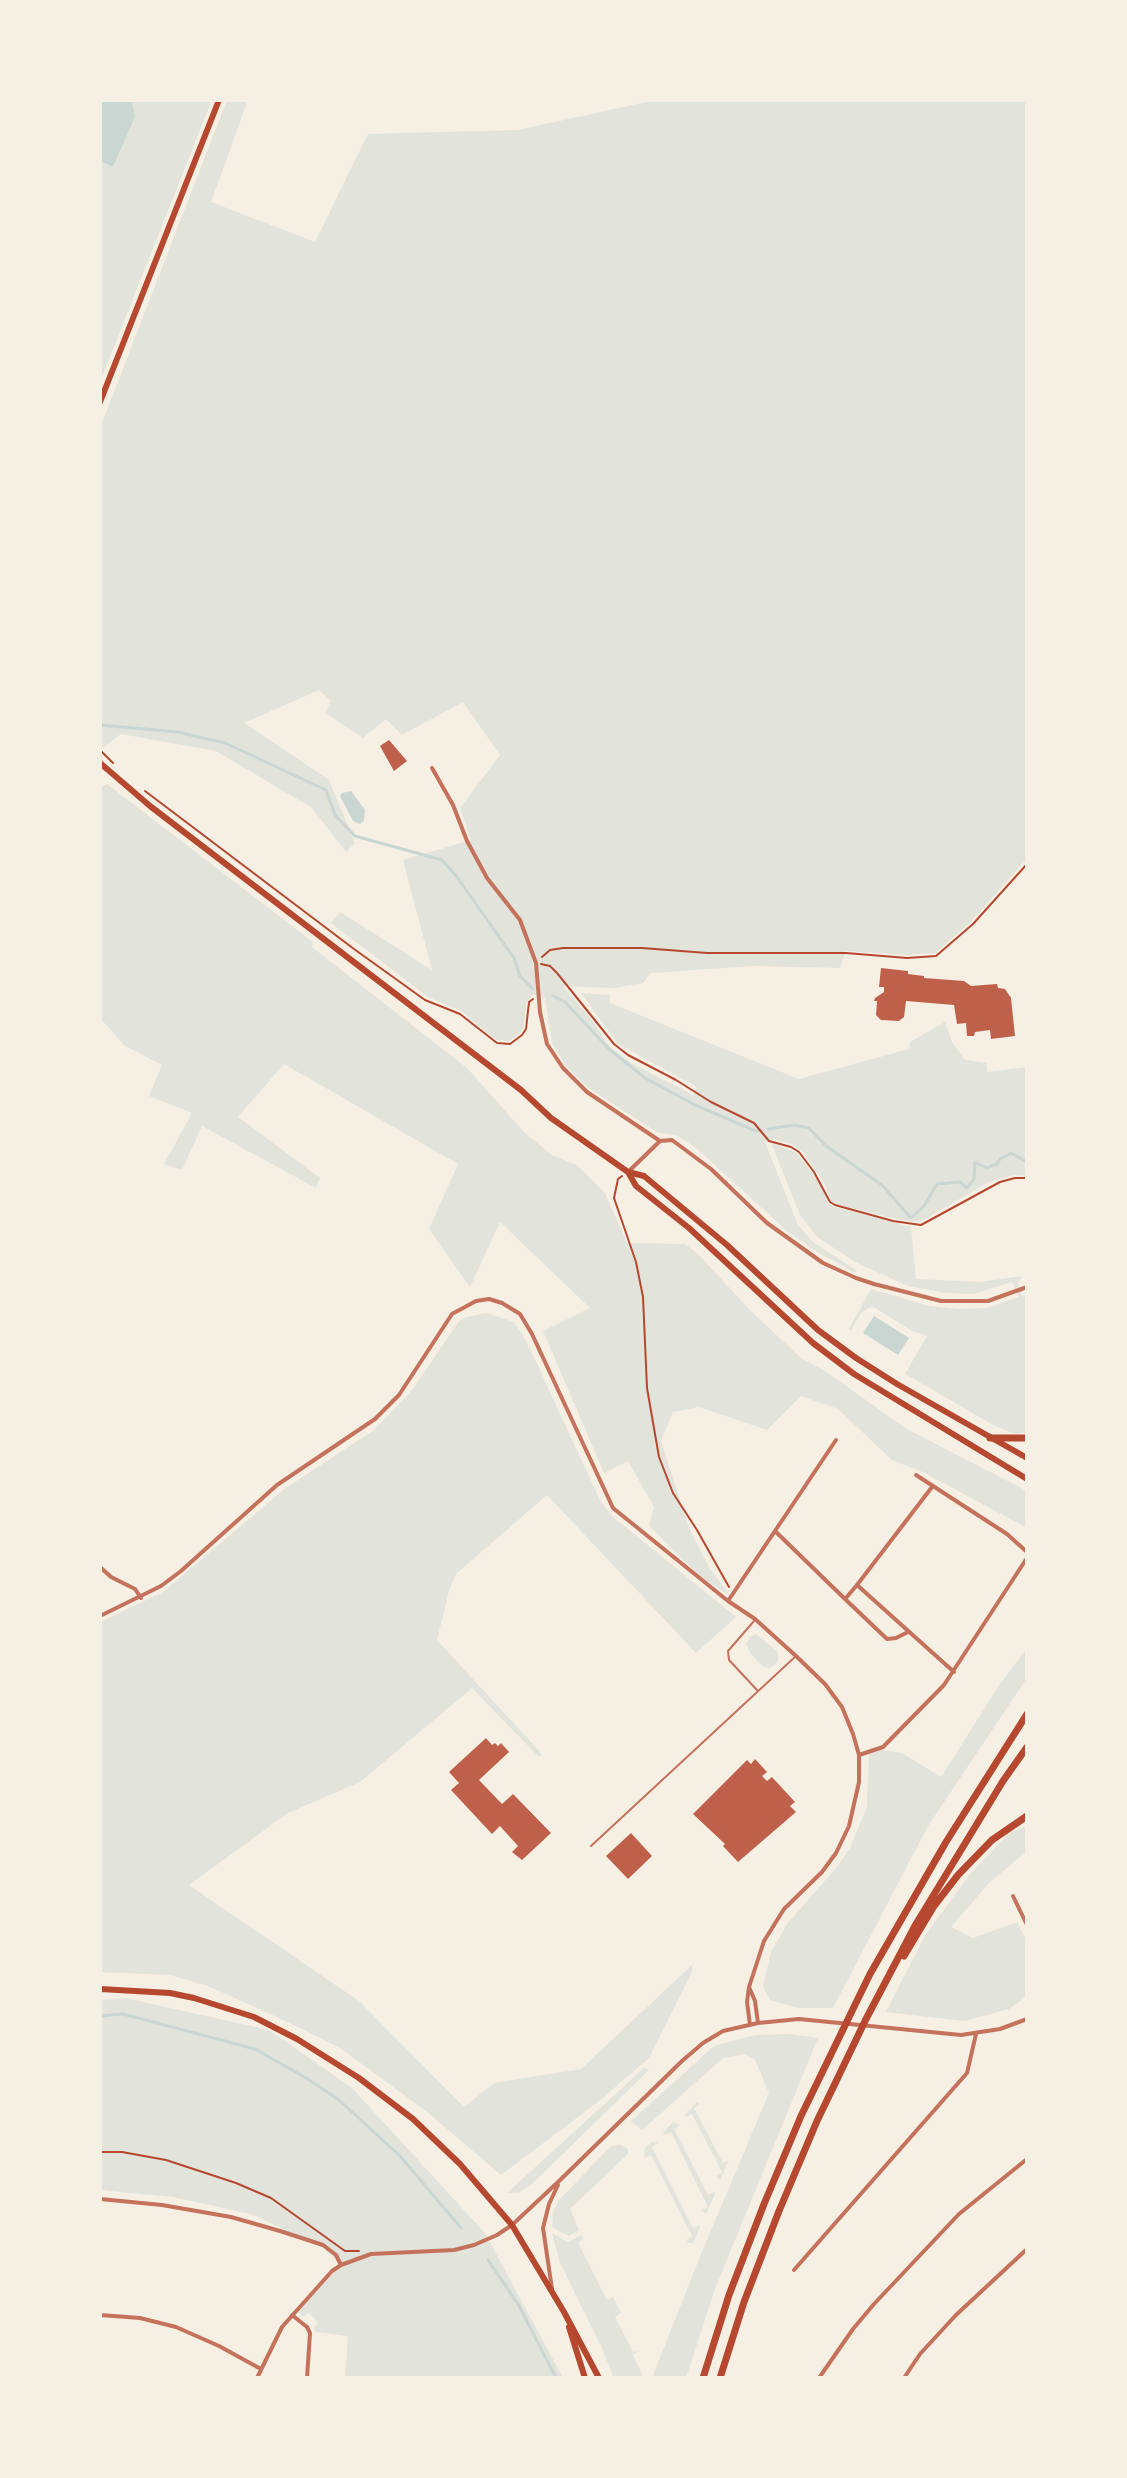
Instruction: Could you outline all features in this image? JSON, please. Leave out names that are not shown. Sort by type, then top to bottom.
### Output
[{"type":"highway","points":[[990,1438],[1027,1438]]},
{"type":"highway","points":[[703,2378],[729,2295],[764,2204],[801,2116],[870,1974],[946,1842],[1027,1714]]},
{"type":"highway","points":[[720,2378],[744,2302],[779,2211],[866,2019],[916,1924],[1027,1747]]},
{"type":"highway","points":[[866,2019],[934,1906],[958,1875],[992,1840],[1027,1816]]},
{"type":"main road","points":[[100,402],[219,100]]},
{"type":"main road","points":[[100,763],[150,806],[521,1090],[551,1118],[628,1172],[644,1176],[843,1349],[897,1384],[1027,1458]]},
{"type":"main road","points":[[628,1172],[636,1186],[689,1228],[813,1343],[854,1374],[1027,1479]]},
{"type":"main road","points":[[100,1989],[145,1990],[194,1998],[254,2017],[297,2039],[359,2078],[413,2119],[460,2164],[512,2225],[599,2378]]},
{"type":"main road","points":[[564,2312],[585,2378]]},
{"type":"street","points":[[432,768],[487,878],[520,920],[536,963],[547,1044],[563,1068],[587,1092],[660,1141],[672,1140],[711,1169],[767,1223],[823,1263],[856,1278],[941,1301],[988,1301],[1027,1287]]},
{"type":"street","points":[[628,1172],[660,1141]]},
{"type":"street","points":[[100,1616],[141,1598],[181,1571],[277,1485],[375,1419],[399,1395],[452,1314],[476,1301],[489,1299],[520,1314],[613,1508],[728,1601],[755,1619],[825,1684],[842,1707],[859,1755],[855,1807],[844,1839],[822,1872],[784,1909],[758,1955],[747,2002],[750,2025]]},
{"type":"street","points":[[728,1601],[836,1440]]},
{"type":"street","points":[[859,1755],[883,1747],[954,1672],[1027,1555],[1007,1534],[916,1475]]},
{"type":"street","points":[[845,1599],[932,1487]]},
{"type":"street","points":[[775,1531],[887,1639],[908,1632]]},
{"type":"street","points":[[100,1567],[111,1577],[135,1589],[141,1598]]},
{"type":"street","points":[[857,1585],[954,1672]]},
{"type":"street","points":[[1013,1896],[1027,1925]]},
{"type":"street","points":[[749,1987],[755,2001],[758,2023]]},
{"type":"street","points":[[257,2378],[282,2327],[323,2280],[341,2265],[371,2254],[454,2250],[490,2238],[512,2225],[682,2061],[723,2031],[789,2019],[818,2019],[961,2035],[976,2034],[1027,2019]]},
{"type":"street","points":[[794,2270],[967,2073],[976,2034]]},
{"type":"street","points":[[819,2378],[874,2304],[959,2214],[1027,2159]]},
{"type":"street","points":[[553,2295],[543,2228],[549,2204],[561,2179]]},
{"type":"street","points":[[100,2199],[162,2205],[268,2227],[323,2245],[336,2255],[341,2265]]},
{"type":"street","points":[[904,2378],[920,2354],[956,2315],[1027,2249]]},
{"type":"street","points":[[100,2315],[140,2318],[176,2327],[261,2369]]},
{"type":"street","points":[[292,2315],[310,2333],[307,2378]]},
{"type":"lane","points":[[755,1619],[728,1651],[729,1660],[758,1691]]},
{"type":"lane","points":[[591,1846],[796,1656]]},
{"type":"path","points":[[100,750],[117,767]]},
{"type":"path","points":[[136,784],[425,1000],[460,1014],[497,1043],[510,1044],[522,1035],[526,1029],[529,1002],[539,994]]},
{"type":"path","points":[[536,963],[550,950],[563,948],[642,948],[707,953],[846,953],[907,958],[936,956],[973,924],[1027,864]]},
{"type":"path","points":[[536,963],[550,966],[614,1044],[628,1055],[754,1123],[769,1141],[799,1152],[830,1202],[835,1205],[893,1221],[921,1225],[1000,1182],[1027,1178]]},
{"type":"path","points":[[628,1172],[618,1179],[614,1198],[636,1262],[643,1297],[647,1388],[659,1457],[673,1493],[729,1586],[728,1601]]},
{"type":"path","points":[[100,2152],[122,2152],[166,2160],[236,2183],[271,2198],[345,2251],[371,2254]]},
{"type":"shaded area","points":[[100,100],[132,100],[135,117],[113,167],[100,161]]},
{"type":"shaded area","points":[[132,100],[212,100],[100,382],[100,161],[113,167],[135,117]]},
{"type":"shaded area","points":[[227,100],[248,100],[211,202],[315,242],[368,134],[518,130],[655,100],[1027,100],[1027,862],[970,923],[935,953],[907,955],[846,951],[840,968],[753,966],[651,973],[643,983],[614,988],[563,986],[610,1047],[631,1063],[693,1095],[697,1087],[618,1044],[581,993],[610,995],[610,1003],[799,1079],[909,1049],[910,1042],[945,1022],[952,1042],[965,1060],[986,1063],[987,1072],[1027,1067],[1027,1176],[1014,1175],[989,1182],[920,1222],[896,1219],[836,1204],[831,1201],[825,1184],[802,1151],[792,1144],[772,1139],[765,1142],[798,1225],[813,1242],[856,1270],[855,1273],[788,1232],[695,1147],[676,1135],[658,1133],[590,1089],[566,1066],[552,1043],[545,998],[533,994],[526,1003],[524,1026],[520,1034],[509,1041],[496,1040],[461,1011],[428,997],[331,923],[340,912],[432,970],[403,860],[471,840],[460,808],[500,755],[463,702],[402,735],[386,719],[363,738],[325,713],[331,701],[319,690],[244,723],[329,780],[355,843],[346,852],[312,808],[216,751],[121,734],[103,748],[100,745],[100,428]]},
{"type":"shaded area","points":[[107,784],[313,942],[312,947],[467,1068],[524,1132],[552,1155],[578,1166],[605,1193],[627,1243],[685,1244],[801,1358],[824,1370],[905,1428],[1027,1491],[1027,1528],[925,1473],[892,1460],[838,1409],[801,1396],[767,1430],[699,1407],[673,1412],[661,1441],[689,1528],[709,1567],[730,1596],[701,1577],[649,1526],[654,1507],[628,1461],[604,1473],[543,1331],[590,1308],[500,1222],[470,1287],[429,1229],[458,1164],[284,1064],[238,1117],[320,1178],[316,1188],[202,1126],[182,1170],[164,1164],[192,1113],[149,1096],[162,1065],[125,1046],[100,1018],[100,787]]},
{"type":"shaded area","points":[[351,791],[365,810],[364,821],[360,824],[353,821],[340,796]]},
{"type":"shaded area","points":[[772,1145],[797,1153],[820,1183],[828,1203],[911,1227],[916,1279],[980,1282],[1023,1276],[1018,1283],[1022,1296],[1027,1294],[1027,1432],[1015,1434],[995,1426],[905,1374],[927,1336],[912,1331],[872,1306],[861,1313],[849,1329],[871,1289],[929,1306],[987,1308],[1019,1297],[1012,1282],[973,1294],[945,1293],[908,1286],[857,1263],[817,1237],[800,1215]]},
{"type":"shaded area","points":[[486,1313],[514,1322],[526,1340],[600,1500],[612,1516],[736,1617],[696,1653],[547,1495],[456,1574],[437,1640],[542,1754],[539,1757],[472,1688],[360,1782],[288,1813],[189,1885],[359,2001],[464,2107],[494,2083],[581,2069],[693,1964],[692,1972],[649,2058],[598,2102],[501,2175],[426,2111],[340,2048],[208,1986],[170,1975],[100,1972],[100,1622],[163,1592],[283,1490],[374,1430],[413,1389],[459,1321]]},
{"type":"shaded area","points":[[874,1316],[909,1338],[898,1355],[863,1333]]},
{"type":"shaded area","points":[[756,1634],[777,1651],[779,1658],[769,1668],[762,1666],[746,1644]]},
{"type":"shaded area","points":[[1027,1648],[1027,1678],[928,1826],[833,2008],[797,2008],[770,2000],[763,1986],[771,1952],[787,1924],[850,1848],[867,1807],[869,1748],[902,1753],[941,1777],[998,1687]]},
{"type":"shaded area","points":[[1027,1826],[1027,1853],[989,1883],[951,1927],[973,1938],[1017,1922],[1027,1941],[1027,1996],[1009,2009],[964,2021],[886,2012],[924,1937],[970,1874],[1010,1832]]},
{"type":"shaded area","points":[[125,1998],[269,2030],[352,2088],[485,2233],[563,2378],[345,2378],[348,2336],[315,2332],[318,2322],[309,2313],[303,2317],[298,2311],[341,2265],[322,2247],[251,2214],[173,2197],[100,2190],[100,2000]]},
{"type":"shaded area","points":[[790,2034],[818,2038],[715,2289],[686,2378],[652,2378],[769,2093],[755,2060],[744,2054],[723,2058],[642,2130],[631,2121],[714,2046],[755,2035]]},
{"type":"shaded area","points":[[644,2068],[649,2070],[534,2182],[521,2192],[507,2193]]},
{"type":"shaded area","points":[[697,2102],[700,2104],[694,2108],[723,2163],[729,2160],[720,2180],[716,2176],[722,2172],[692,2114],[686,2117],[685,2114]]},
{"type":"shaded area","points":[[673,2122],[680,2125],[674,2129],[708,2195],[715,2194],[706,2214],[702,2210],[708,2207],[671,2132],[663,2133]]},
{"type":"shaded area","points":[[652,2142],[658,2143],[652,2147],[693,2228],[700,2227],[693,2243],[688,2243],[692,2236],[651,2155],[644,2158],[645,2148]]},
{"type":"shaded area","points":[[621,2145],[628,2149],[628,2154],[570,2209],[579,2230],[569,2236],[552,2227],[558,2201],[611,2146]]},
{"type":"shaded area","points":[[552,2233],[568,2242],[581,2235],[584,2239],[578,2243],[607,2300],[613,2297],[621,2313],[615,2317],[633,2352],[640,2350],[633,2355],[644,2378],[614,2378],[560,2263]]},
{"type":"building","points":[[389,740],[407,761],[394,771],[380,746]]},
{"type":"building","points":[[881,968],[908,971],[908,974],[924,978],[964,981],[971,986],[997,984],[1011,998],[1015,1036],[991,1039],[990,1030],[967,1036],[966,1023],[957,1024],[954,1005],[906,1001],[904,1017],[899,1021],[881,1020],[876,1015],[877,1001],[874,1001],[884,992],[884,987],[879,987]]},
{"type":"building","points":[[486,1738],[492,1745],[501,1743],[509,1752],[479,1780],[502,1804],[513,1794],[551,1833],[522,1860],[512,1852],[518,1846],[500,1826],[492,1834],[451,1790],[459,1783],[449,1772]]},
{"type":"building","points":[[755,1759],[767,1772],[762,1776],[767,1781],[772,1777],[795,1802],[790,1806],[796,1812],[738,1862],[723,1846],[725,1844],[693,1814],[747,1760],[751,1764]]},
{"type":"building","points":[[631,1833],[652,1856],[628,1879],[606,1856]]},
{"type":"waterway","points":[[100,725],[178,732],[225,743],[326,790],[335,815],[355,836],[442,860],[514,958],[520,976],[533,989]]},
{"type":"waterway","points":[[553,996],[565,1002],[609,1049],[645,1078],[695,1105],[760,1130]]},
{"type":"waterway","points":[[768,1129],[794,1125],[809,1128],[826,1146],[882,1185],[911,1218],[924,1206],[937,1184],[960,1182],[967,1188],[974,1179],[975,1162],[987,1168],[1011,1153],[1027,1162]]},
{"type":"waterway","points":[[100,2016],[123,2014],[255,2049],[308,2079],[339,2100],[400,2156],[461,2228]]},
{"type":"waterway","points":[[488,2260],[518,2304],[556,2378]]}]
